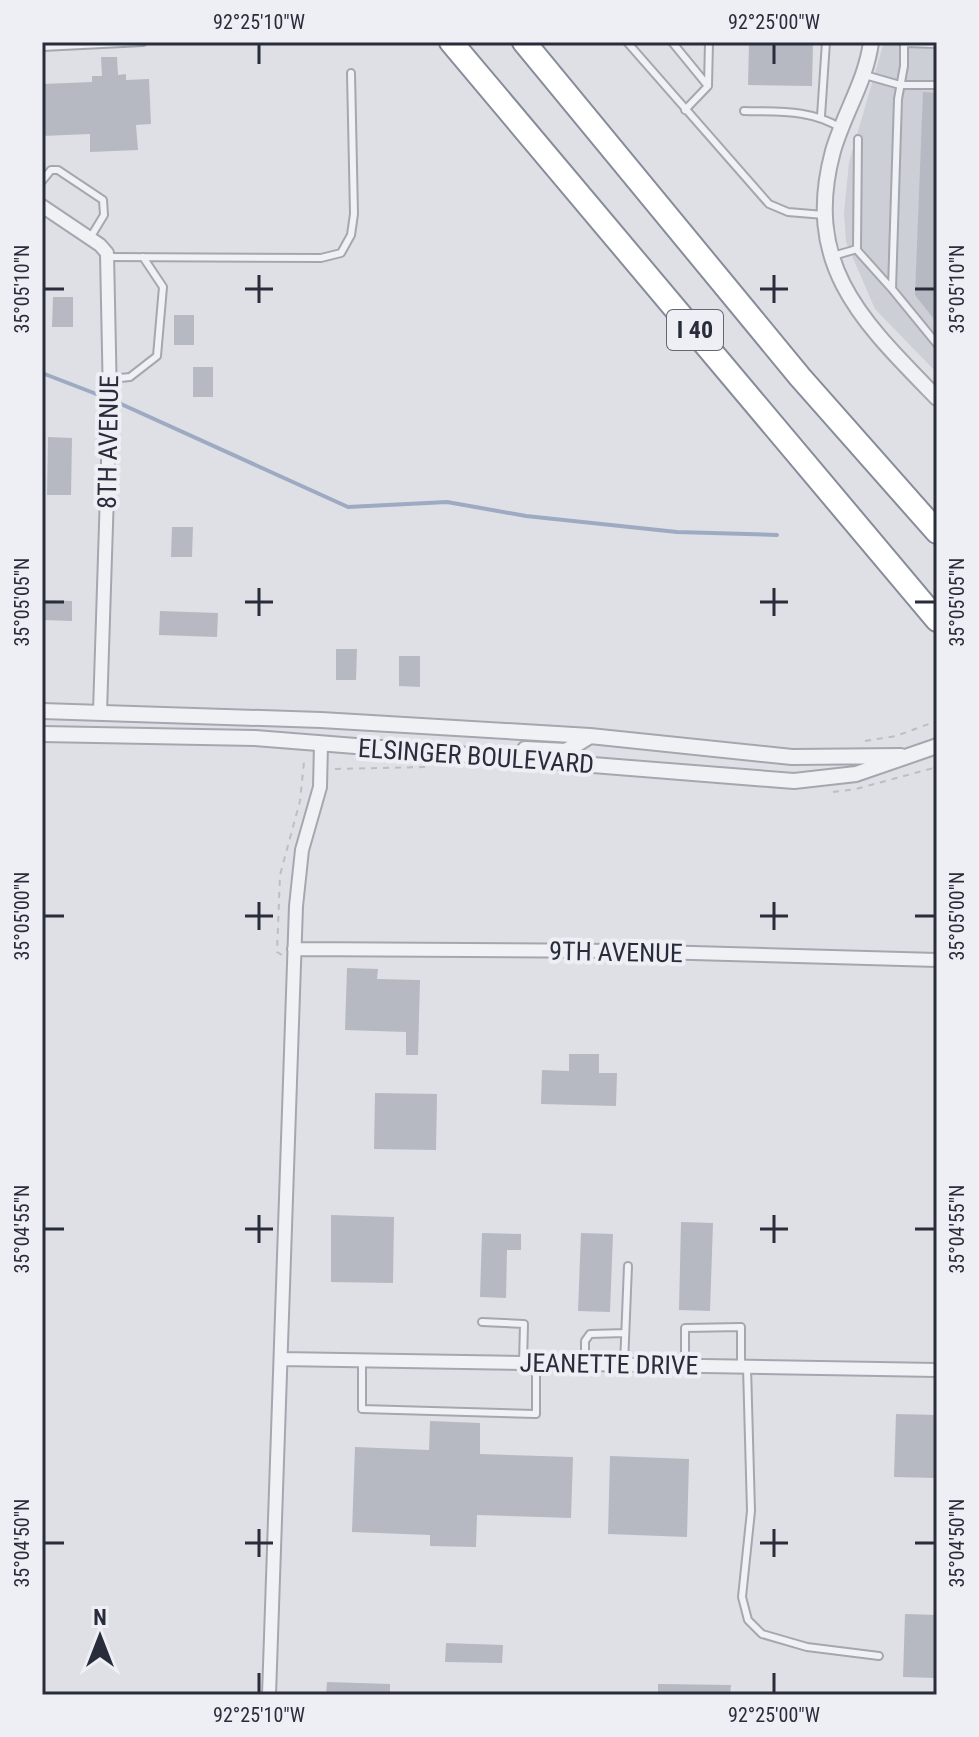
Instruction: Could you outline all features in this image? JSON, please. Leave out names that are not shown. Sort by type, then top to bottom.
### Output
[{"type":"highway","name":"I 40","points":[[451,42],[937,620]]},
{"type":"highway","name":"I 40","points":[[524,42],[790,365],[937,532]]},
{"type":"street","points":[[871,42],[865,75],[841,128],[826,185],[825,215],[830,257],[849,299],[867,325],[937,398]]},
{"type":"street","points":[[42,206],[104,248],[107,257]]},
{"type":"street","name":"8TH AVENUE","points":[[100,712],[110,379],[107,257]]},
{"type":"street","name":"ELSINGER BOULEVARD","points":[[42,711],[321,720],[590,736],[792,757],[906,755]]},
{"type":"street","points":[[269,1695],[294,949],[302,850],[320,787],[321,720]]},
{"type":"street","name":"ELSINGER BOULEVARD","points":[[42,734],[255,738],[794,781],[856,774],[937,746]]},
{"type":"street","points":[[462,753],[491,747],[560,752],[571,749],[590,736]]},
{"type":"street","name":"9TH AVENUE","points":[[294,949],[622,951],[937,960]]},
{"type":"street","name":"JEANETTE DRIVE","points":[[281,1359],[937,1370]]},
{"type":"lane","points":[[42,47],[143,42]]},
{"type":"lane","points":[[627,42],[769,204],[788,212],[825,215]]},
{"type":"lane","points":[[672,42],[708,86]]},
{"type":"lane","points":[[685,110],[708,86],[709,42]]},
{"type":"lane","points":[[821,116],[826,42]]},
{"type":"lane","points":[[892,289],[904,42],[937,44]]},
{"type":"lane","points":[[107,257],[321,258],[341,253],[351,235],[354,214],[351,73]]},
{"type":"lane","points":[[865,75],[900,85],[937,85]]},
{"type":"lane","points":[[744,111],[821,116],[841,128]]},
{"type":"lane","points":[[858,139],[856,249],[937,344]]},
{"type":"lane","points":[[42,181],[51,170],[58,170],[103,200],[104,215],[90,238]]},
{"type":"lane","points":[[830,257],[856,249]]},
{"type":"lane","points":[[110,379],[130,377],[157,356],[163,287],[143,257]]},
{"type":"lane","points":[[624,1365],[628,1266]]},
{"type":"lane","points":[[362,1360],[362,1409],[536,1414],[524,1324],[482,1322]]},
{"type":"lane","points":[[685,1366],[685,1328],[741,1327],[751,1511],[742,1597],[748,1620],[762,1634],[807,1647],[879,1656]]},
{"type":"lane","points":[[585,1364],[585,1341],[590,1334],[625,1333]]},
{"type":"path","points":[[860,742],[896,736],[937,721]]},
{"type":"path","points":[[336,769],[415,767]]},
{"type":"shaded area","points":[[884,42],[937,42],[937,373],[875,309],[846,242],[844,213],[849,162]]},
{"type":"building","points":[[749,42],[813,42],[812,86],[748,85]]},
{"type":"building","points":[[101,57],[117,57],[118,75],[126,74],[126,80],[149,79],[151,124],[136,125],[138,150],[90,152],[90,134],[42,136],[42,84],[92,82],[92,76],[102,76]]},
{"type":"building","points":[[923,92],[937,93],[937,323],[915,295]]},
{"type":"building","points":[[53,297],[73,297],[73,327],[52,327]]},
{"type":"building","points":[[174,315],[194,315],[194,345],[174,345]]},
{"type":"building","points":[[193,367],[213,367],[213,397],[193,397]]},
{"type":"building","points":[[48,437],[72,438],[71,495],[47,495]]},
{"type":"building","points":[[172,527],[193,527],[192,557],[171,557]]},
{"type":"building","points":[[42,600],[72,601],[72,621],[42,620]]},
{"type":"building","points":[[160,611],[218,613],[217,637],[159,635]]},
{"type":"building","points":[[336,649],[357,649],[356,680],[336,680]]},
{"type":"building","points":[[399,656],[420,656],[420,687],[399,686]]},
{"type":"building","points":[[347,968],[378,969],[377,979],[420,980],[418,1055],[406,1055],[406,1032],[345,1030]]},
{"type":"building","points":[[569,1054],[599,1054],[599,1073],[617,1073],[616,1106],[541,1104],[542,1070],[569,1071]]},
{"type":"building","points":[[375,1093],[437,1094],[436,1150],[374,1149]]},
{"type":"building","points":[[331,1215],[394,1217],[393,1283],[331,1282]]},
{"type":"building","points":[[681,1222],[713,1223],[710,1311],[679,1310]]},
{"type":"building","points":[[482,1233],[521,1234],[521,1250],[507,1250],[506,1298],[480,1297]]},
{"type":"building","points":[[581,1233],[613,1234],[610,1312],[578,1311]]},
{"type":"building","points":[[896,1414],[937,1415],[937,1478],[894,1477]]},
{"type":"building","points":[[430,1421],[480,1423],[480,1454],[573,1457],[571,1518],[477,1515],[476,1547],[430,1546],[430,1535],[352,1532],[355,1447],[429,1450]]},
{"type":"building","points":[[610,1456],[689,1459],[687,1537],[608,1534]]},
{"type":"building","points":[[905,1614],[937,1615],[937,1678],[903,1677]]},
{"type":"building","points":[[446,1643],[503,1645],[502,1663],[445,1662]]},
{"type":"building","points":[[327,1682],[390,1684],[390,1695],[326,1695]]},
{"type":"building","points":[[658,1684],[731,1685],[730,1695],[658,1695]]},
{"type":"waterway","points":[[42,373],[99,395]]},
{"type":"waterway","points":[[121,404],[348,507],[447,502],[526,516],[677,532],[777,535]]}]
